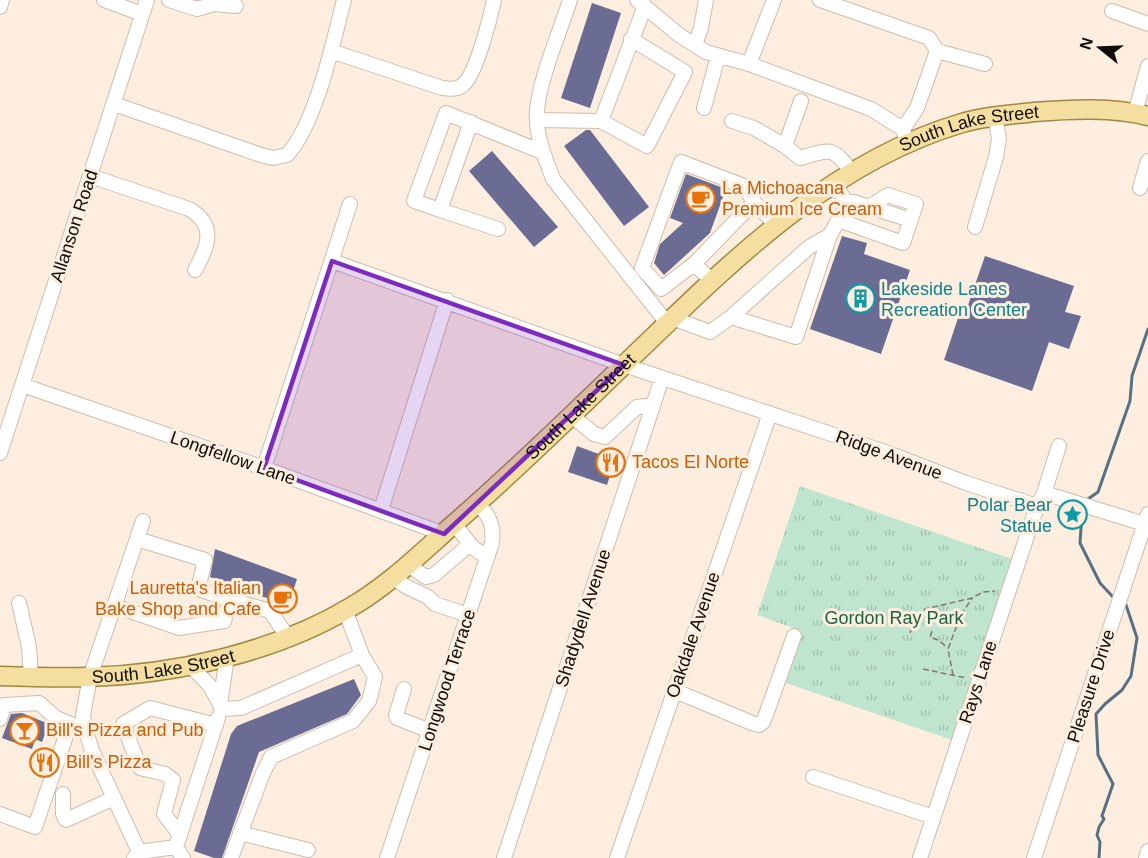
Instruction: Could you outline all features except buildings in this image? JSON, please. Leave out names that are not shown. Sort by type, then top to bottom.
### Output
[{"type":"main road","name":"South Lake Street","points":[[0,676],[90,677],[149,672],[227,657],[319,625],[345,610],[408,565],[477,504],[670,321],[776,225],[801,205],[905,136],[995,116],[1049,111],[1141,115]]},
{"type":"street","points":[[0,7],[2,0]]},
{"type":"street","points":[[104,0],[145,7]]},
{"type":"street","points":[[169,0],[197,9],[214,4],[236,6]]},
{"type":"street","points":[[114,104],[261,155],[280,158],[287,155],[300,137],[318,94],[344,0]]},
{"type":"street","points":[[331,51],[442,88],[459,88],[465,84],[472,72],[494,0]]},
{"type":"street","points":[[570,0],[540,91],[537,120],[542,152],[553,179],[640,288],[670,321],[710,332],[731,317],[808,248],[830,236]]},
{"type":"street","points":[[695,45],[706,0]]},
{"type":"street","points":[[749,64],[774,0]]},
{"type":"street","points":[[820,0],[929,38],[937,51],[985,64]]},
{"type":"street","points":[[601,121],[631,39],[641,3],[679,35],[706,52],[749,64],[871,109],[905,136],[937,51]]},
{"type":"street","name":"Allanson Road","points":[[0,453],[145,7]]},
{"type":"street","points":[[1112,11],[1148,24]]},
{"type":"street","points":[[537,120],[601,121],[647,146],[685,72],[631,39]]},
{"type":"street","points":[[704,108],[718,56]]},
{"type":"street","points":[[1141,115],[1148,66]]},
{"type":"street","points":[[784,146],[801,101]]},
{"type":"street","points":[[498,229],[414,201],[446,113],[542,152]]},
{"type":"street","points":[[975,227],[996,157],[999,139],[995,116]]},
{"type":"street","points":[[732,121],[754,128],[800,158],[826,150],[837,153],[852,172]]},
{"type":"street","points":[[440,210],[471,122]]},
{"type":"street","points":[[1140,188],[1148,161]]},
{"type":"street","points":[[754,202],[694,264],[661,289],[642,268],[681,162],[744,186],[754,202],[776,225]]},
{"type":"street","points":[[90,176],[197,213],[205,226],[208,237],[203,255],[195,270]]},
{"type":"street","points":[[834,183],[847,203]]},
{"type":"street","points":[[838,220],[903,243],[911,220],[854,202],[847,203]]},
{"type":"street","points":[[731,317],[796,337],[830,236],[847,203]]},
{"type":"street","points":[[264,468],[350,204]]},
{"type":"street","name":"Ridge Avenue","points":[[332,261],[447,300],[624,365],[770,412],[966,483],[1037,506]]},
{"type":"street","points":[[694,264],[712,282]]},
{"type":"street","points":[[640,288],[651,278]]},
{"type":"street","points":[[381,510],[447,300]]},
{"type":"street","name":"Shadydell Avenue","points":[[504,858],[662,378]]},
{"type":"street","name":"Longfellow Lane","points":[[22,385],[381,510],[449,529]]},
{"type":"street","points":[[571,415],[594,434],[605,437],[637,407],[653,405]]},
{"type":"street","name":"Oakdale Avenue","points":[[617,858],[770,412]]},
{"type":"street","points":[[1037,506],[1044,493],[1059,446]]},
{"type":"street","points":[[1044,493],[1147,521]]},
{"type":"street","name":"Longwood Terrace","points":[[387,858],[488,556],[493,533],[492,522],[486,511],[477,504]]},
{"type":"street","name":"Rays Lane","points":[[920,858],[1037,506]]},
{"type":"street","points":[[143,521],[90,677],[83,715],[85,730],[93,753],[138,856],[180,847]]},
{"type":"street","name":"Pleasure Drive","points":[[1034,858],[1147,521]]},
{"type":"street","points":[[449,529],[465,536],[469,545],[478,553],[488,556]]},
{"type":"street","points":[[137,539],[205,560],[198,589],[270,611],[287,636]]},
{"type":"street","points":[[408,565],[426,577],[434,575],[469,545]]},
{"type":"street","points":[[392,577],[428,597],[435,604],[468,615]]},
{"type":"street","points":[[115,606],[179,628],[224,621],[230,600]]},
{"type":"street","points":[[19,603],[29,647],[32,676]]},
{"type":"street","points":[[231,858],[262,773],[271,757],[353,721],[369,701],[375,676],[363,655],[345,610]]},
{"type":"street","points":[[673,690],[759,724],[763,722],[794,636]]},
{"type":"street","points":[[221,706],[241,708],[363,655]]},
{"type":"street","points":[[180,847],[221,706],[227,657]]},
{"type":"street","points":[[190,665],[210,686],[221,706]]},
{"type":"street","points":[[404,689],[397,718],[430,731]]},
{"type":"street","points":[[0,719],[4,705],[39,703],[56,718],[85,730]]},
{"type":"street","points":[[180,847],[164,814],[173,780],[165,774],[140,768],[123,724],[150,708],[216,725]]},
{"type":"street","points":[[0,814],[35,827],[70,724]]},
{"type":"street","points":[[813,777],[933,817]]},
{"type":"street","points":[[63,794],[63,814],[66,820],[114,798]]},
{"type":"street","points":[[240,833],[308,850]]},
{"type":"street","points":[[1146,858],[1148,851]]},
{"type":"path","points":[[910,633],[915,620],[925,609],[972,598],[983,592],[1001,590],[1008,592]]},
{"type":"path","points":[[953,675],[948,649],[960,617],[972,598]]},
{"type":"path","points":[[932,631],[930,637],[938,640],[948,649]]},
{"type":"path","points":[[922,669],[978,681]]},
{"type":"highlighted area","points":[[332,261],[624,365],[444,534],[264,468]]},
{"type":"green space","name":"Gordon Ray Park","points":[[800,486],[1012,559],[952,740],[786,683],[801,631],[757,615]]},
{"type":"waterway","points":[[1088,499],[1098,492],[1130,401],[1132,376],[1148,329]]},
{"type":"waterway","points":[[1082,513],[1080,543],[1100,583],[1113,597]]},
{"type":"waterway","points":[[1099,858],[1100,842],[1097,835],[1104,819],[1102,816],[1113,784],[1098,755],[1096,714],[1122,690],[1131,676],[1137,638],[1126,605]]},
{"type":"place","name":"La Michoacana Premium Ice Cream","points":[[701,198]]},
{"type":"place","name":"Lakeside Lanes Recreation Center","points":[[860,299]]},
{"type":"place","name":"Tacos El Norte","points":[[611,462]]},
{"type":"place","name":"Polar Bear Statue","points":[[1073,515]]},
{"type":"place","name":"Lauretta's Italian Bake Shop and Cafe","points":[[282,598]]},
{"type":"place","name":"Bill's Pizza and Pub","points":[[25,730]]},
{"type":"place","name":"Bill's Pizza","points":[[45,762]]}]
